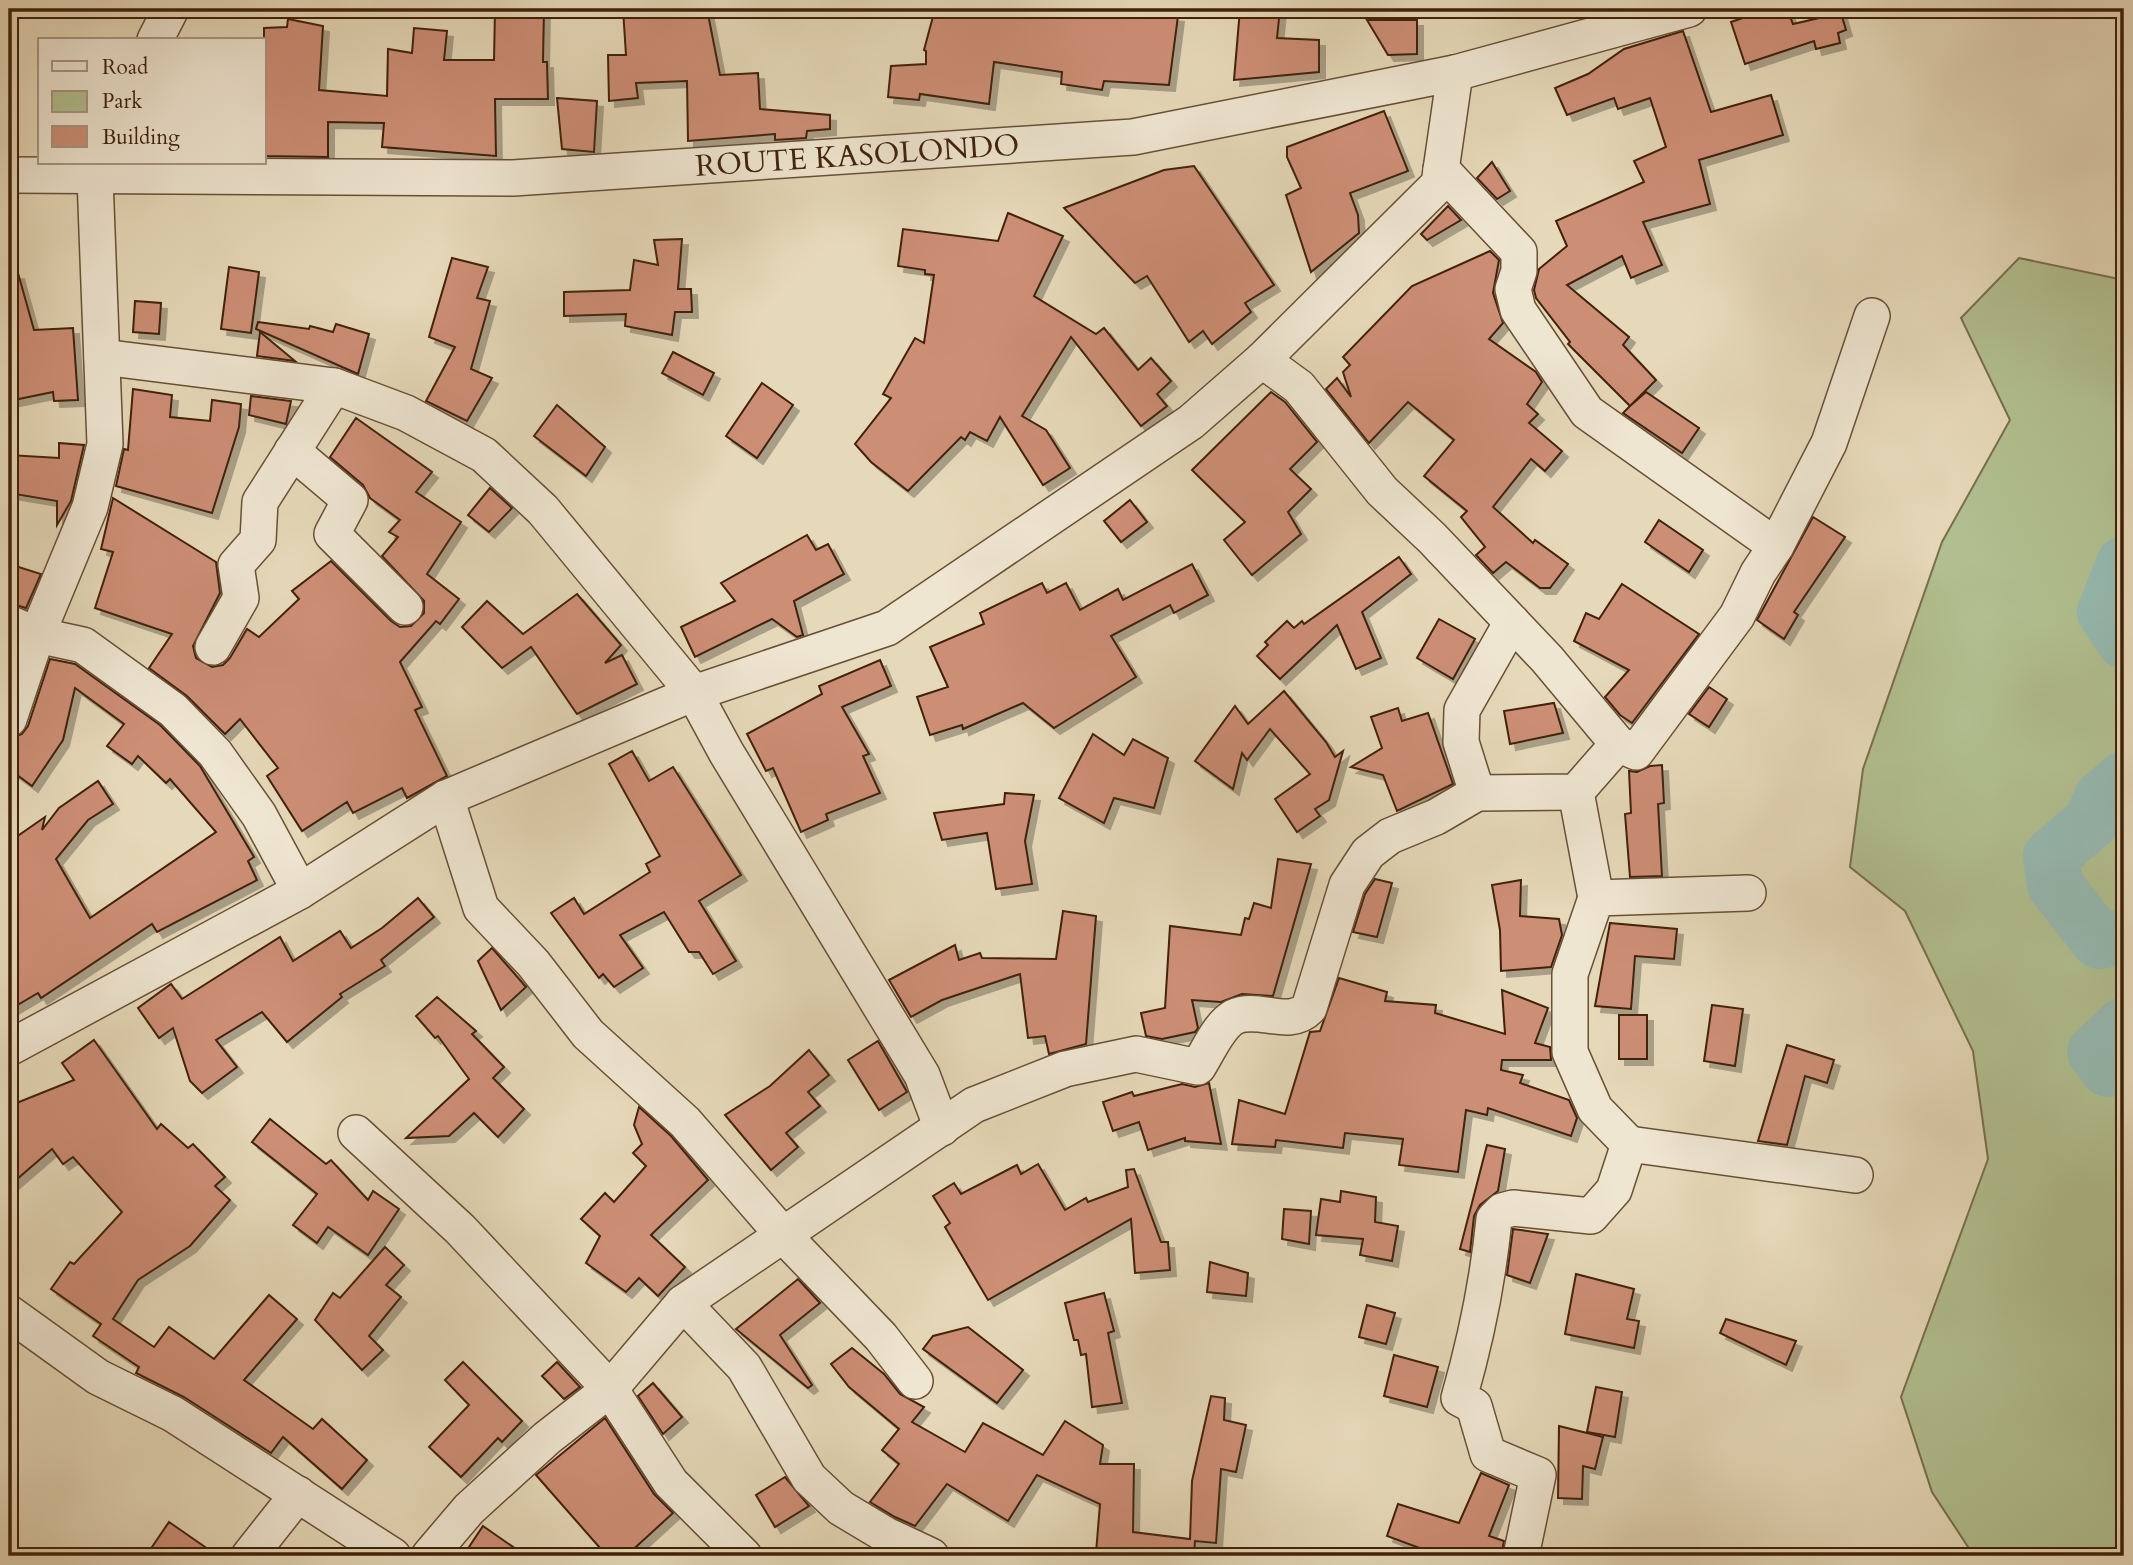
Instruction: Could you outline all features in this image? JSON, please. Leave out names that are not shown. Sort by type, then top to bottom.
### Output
[{"type":"street","points":[[156,38],[170,9]]},
{"type":"street","name":"ROUTE KASOLONDO","points":[[9,175],[87,173],[513,178],[1133,137],[1454,72],[1689,9]]},
{"type":"street","points":[[9,1048],[300,891],[446,798],[694,693],[887,628],[1191,422],[1262,360],[1438,184],[1454,72]]},
{"type":"street","points":[[1441,170],[1519,252],[1519,271],[1513,289],[1518,310],[1587,412],[1776,547]]},
{"type":"street","points":[[9,719],[23,629],[90,507],[104,444],[102,357],[87,173]]},
{"type":"street","points":[[1262,360],[1299,387],[1382,491],[1512,622],[1586,703],[1618,744],[1636,752],[1737,617],[1758,572],[1776,547],[1829,443],[1872,316]]},
{"type":"street","points":[[102,357],[334,386],[406,413],[484,455],[543,510],[694,693],[726,752],[922,1074],[942,1128]]},
{"type":"street","points":[[213,647],[241,598],[236,565],[258,540],[260,502],[334,386]]},
{"type":"street","points":[[292,451],[350,499],[332,534],[405,607]]},
{"type":"street","points":[[1478,793],[1461,742],[1462,710],[1512,622]]},
{"type":"street","points":[[23,629],[83,645],[173,710],[215,752],[230,773],[259,815],[300,891]]},
{"type":"street","points":[[429,1556],[469,1509],[547,1438],[610,1389],[683,1303],[784,1237],[974,1105],[1065,1069],[1136,1054],[1198,1067],[1228,1022],[1236,1016],[1251,1014],[1296,1017],[1303,1014],[1309,1007],[1347,885],[1368,853],[1390,836],[1436,817],[1478,793],[1576,792],[1618,744]]},
{"type":"street","points":[[1576,792],[1596,898],[1570,974],[1570,1052],[1595,1109],[1629,1144],[1855,1175]]},
{"type":"street","points":[[446,798],[481,908],[533,963],[588,1034],[685,1122],[784,1237],[881,1337],[915,1381]]},
{"type":"street","points":[[1596,898],[1748,893]]},
{"type":"street","points":[[356,1133],[460,1230],[610,1389],[671,1483],[744,1556]]},
{"type":"street","points":[[1521,1556],[1538,1475],[1488,1454],[1474,1406],[1459,1398],[1478,1333],[1494,1219],[1502,1211],[1513,1208],[1591,1216],[1614,1190],[1629,1144]]},
{"type":"street","points":[[683,1303],[744,1367],[809,1478],[841,1507],[886,1535],[931,1556]]},
{"type":"street","points":[[9,1313],[98,1377],[173,1414],[393,1556]]},
{"type":"street","points":[[249,1556],[298,1494]]},
{"type":"green space","points":[[2019,258],[2124,280],[2124,1556],[1974,1556],[1932,1492],[1901,1397],[1988,1159],[1973,1051],[1905,911],[1850,867],[1863,769],[1942,542],[2010,420],[1961,318]]},
{"type":"building","points":[[495,9],[544,9],[543,62],[547,62],[548,99],[495,99],[496,156],[382,147],[384,123],[328,122],[328,157],[266,156],[264,28],[287,27],[288,19],[323,26],[319,90],[387,96],[388,49],[412,53],[414,28],[447,31],[444,60],[494,60]]},
{"type":"building","points":[[623,9],[707,9],[720,75],[758,73],[760,109],[830,115],[830,129],[807,131],[806,138],[775,140],[775,134],[688,141],[687,81],[636,83],[638,98],[609,101],[608,55],[626,55]]},
{"type":"building","points":[[935,9],[1150,9],[1149,13],[1178,16],[1169,85],[1104,81],[1102,90],[1061,84],[1062,72],[994,62],[989,104],[920,94],[919,100],[888,97],[891,66],[926,64],[924,50]]},
{"type":"building","points":[[1240,9],[1280,9],[1277,38],[1319,40],[1319,72],[1234,80]]},
{"type":"building","points":[[1769,9],[1787,9],[1793,24],[1841,13],[1846,30],[1838,33],[1840,43],[1816,49],[1814,41],[1745,64],[1731,22]]},
{"type":"building","points":[[1367,20],[1417,20],[1417,54],[1388,55]]},
{"type":"building","points":[[1683,31],[1711,112],[1771,95],[1783,135],[1699,160],[1710,204],[1643,222],[1662,265],[1631,278],[1622,256],[1567,285],[1629,337],[1623,345],[1656,380],[1630,406],[1568,344],[1570,342],[1536,298],[1534,290],[1539,269],[1567,246],[1556,221],[1644,182],[1634,161],[1666,147],[1650,98],[1618,109],[1614,98],[1567,115],[1555,88],[1588,74],[1624,49]]},
{"type":"building","points":[[557,98],[597,101],[594,152],[562,149]]},
{"type":"building","points":[[1384,111],[1408,171],[1350,193],[1358,215],[1359,233],[1311,272],[1286,195],[1301,188],[1287,157],[1287,147]]},
{"type":"building","points":[[1492,162],[1510,191],[1497,199],[1477,178]]},
{"type":"building","points":[[1194,166],[1274,285],[1245,303],[1251,312],[1212,344],[1203,331],[1189,342],[1147,276],[1135,283],[1064,208],[1164,170]]},
{"type":"building","points":[[1448,206],[1461,220],[1427,240],[1421,234]]},
{"type":"building","points":[[1008,213],[1063,236],[1034,296],[1096,334],[1104,328],[1138,370],[1151,358],[1171,381],[1157,394],[1167,406],[1141,426],[1071,337],[1022,416],[1046,430],[1070,468],[1043,485],[1000,417],[987,441],[970,432],[965,440],[961,437],[908,491],[871,462],[855,444],[891,398],[883,394],[915,338],[924,343],[934,275],[925,274],[925,270],[898,266],[903,229],[998,241]]},
{"type":"building","points":[[682,239],[678,289],[691,289],[692,312],[675,312],[672,335],[625,326],[626,314],[564,316],[564,292],[630,290],[634,260],[658,265],[654,240]]},
{"type":"building","points":[[1490,251],[1499,260],[1493,293],[1503,323],[1489,339],[1536,372],[1542,382],[1527,404],[1538,414],[1529,423],[1562,451],[1545,471],[1531,459],[1493,507],[1533,543],[1535,540],[1568,564],[1550,588],[1540,588],[1506,562],[1493,573],[1476,555],[1485,547],[1461,517],[1467,511],[1424,476],[1454,440],[1408,402],[1369,443],[1326,389],[1337,378],[1351,397],[1343,372],[1350,365],[1343,357],[1412,286]]},
{"type":"building","points":[[452,258],[488,267],[477,298],[490,301],[471,369],[492,378],[467,421],[426,401],[455,347],[429,337]]},
{"type":"building","points":[[229,267],[259,272],[251,333],[221,329]]},
{"type":"building","points":[[18,273],[34,330],[73,328],[78,400],[54,401],[53,392],[14,400],[9,274]]},
{"type":"building","points":[[135,301],[161,303],[159,334],[133,332]]},
{"type":"building","points":[[258,322],[309,329],[310,326],[333,332],[336,324],[369,334],[358,374],[256,329]]},
{"type":"building","points":[[260,332],[295,361],[257,356]]},
{"type":"building","points":[[673,352],[714,373],[703,395],[662,373]]},
{"type":"building","points":[[762,383],[793,405],[757,458],[726,436]]},
{"type":"building","points":[[133,389],[172,395],[170,417],[210,421],[212,400],[241,404],[239,427],[212,513],[116,486],[124,449],[128,450]]},
{"type":"building","points":[[1271,392],[1285,402],[1317,442],[1290,469],[1311,489],[1288,512],[1301,534],[1252,575],[1224,540],[1245,522],[1192,470]]},
{"type":"building","points":[[1646,392],[1699,428],[1682,453],[1623,413]]},
{"type":"building","points":[[251,396],[291,401],[286,424],[249,415]]},
{"type":"building","points":[[557,405],[605,447],[586,476],[534,436]]},
{"type":"building","points":[[356,418],[432,472],[416,492],[461,522],[427,574],[459,599],[440,624],[436,621],[400,662],[422,707],[415,710],[447,776],[407,798],[402,788],[353,813],[347,802],[302,831],[267,776],[278,768],[240,719],[225,734],[187,696],[149,668],[172,634],[95,608],[113,552],[101,549],[113,498],[216,562],[220,593],[193,646],[196,658],[212,667],[223,665],[230,658],[247,629],[259,637],[299,599],[292,591],[331,561],[391,621],[400,627],[411,626],[424,613],[424,601],[382,556],[398,537],[389,532],[400,520],[370,498],[363,485],[330,457]]},
{"type":"building","points":[[59,443],[84,445],[71,501],[57,525],[57,501],[9,493],[9,455],[59,458]]},
{"type":"building","points":[[490,488],[512,508],[489,532],[468,515]]},
{"type":"building","points":[[1130,500],[1147,522],[1121,542],[1104,521]]},
{"type":"building","points":[[1813,517],[1845,537],[1794,612],[1798,615],[1784,639],[1757,620]]},
{"type":"building","points":[[1659,520],[1703,550],[1689,572],[1645,542]]},
{"type":"building","points":[[807,535],[816,550],[828,544],[844,574],[794,601],[803,635],[797,637],[772,619],[695,657],[681,627],[735,601],[721,583]]},
{"type":"building","points":[[1399,557],[1411,574],[1362,612],[1381,658],[1356,669],[1337,625],[1280,679],[1257,656],[1268,645],[1265,642],[1287,621],[1294,628],[1302,621],[1304,624]]},
{"type":"building","points":[[9,564],[41,574],[26,608],[9,603]]},
{"type":"building","points":[[1192,564],[1208,595],[1174,613],[1170,605],[1111,636],[1136,677],[1054,728],[1023,703],[963,729],[962,725],[930,735],[917,697],[948,687],[930,647],[984,624],[980,613],[1042,583],[1047,593],[1066,583],[1080,610],[1118,589],[1123,600]]},
{"type":"building","points":[[1622,584],[1699,634],[1632,723],[1620,715],[1605,697],[1629,670],[1574,641],[1586,613],[1599,619]]},
{"type":"building","points":[[577,594],[621,645],[605,663],[622,655],[637,684],[577,714],[531,647],[502,668],[462,627],[487,601],[523,634]]},
{"type":"building","points":[[1439,619],[1475,639],[1453,679],[1417,658]]},
{"type":"building","points":[[50,659],[75,664],[160,725],[200,766],[254,857],[248,861],[257,880],[157,932],[152,924],[41,998],[38,993],[9,1010],[9,842],[45,817],[42,830],[59,808],[98,781],[113,804],[88,820],[56,859],[90,918],[216,832],[170,779],[166,783],[138,756],[132,764],[107,746],[124,724],[75,688],[63,740],[32,786],[9,769],[9,739],[22,734],[28,726]]},
{"type":"building","points":[[880,660],[891,686],[842,707],[869,754],[863,756],[880,793],[826,814],[828,820],[801,832],[773,768],[766,771],[747,734],[822,694],[819,686]]},
{"type":"building","points":[[1709,687],[1727,699],[1709,727],[1689,714]]},
{"type":"building","points":[[1284,691],[1335,757],[1343,751],[1329,800],[1315,809],[1320,816],[1297,832],[1275,799],[1310,774],[1270,729],[1247,760],[1242,753],[1233,789],[1195,761],[1235,706],[1248,724]]},
{"type":"building","points":[[1554,703],[1563,733],[1510,744],[1504,711]]},
{"type":"building","points":[[1398,708],[1402,721],[1428,713],[1453,784],[1397,811],[1383,775],[1351,767],[1382,748],[1371,717]]},
{"type":"building","points":[[1093,734],[1124,755],[1133,739],[1168,758],[1154,808],[1114,798],[1104,823],[1059,798]]},
{"type":"building","points":[[632,751],[649,781],[673,767],[741,875],[699,901],[736,961],[713,974],[699,952],[689,952],[664,912],[620,935],[643,968],[614,987],[603,974],[599,978],[551,913],[574,898],[584,914],[650,872],[646,864],[660,856],[609,764]]},
{"type":"building","points":[[1662,765],[1664,803],[1658,804],[1662,876],[1630,877],[1625,814],[1631,813],[1629,771],[1637,772],[1650,766]]},
{"type":"building","points":[[1005,793],[1034,795],[1025,841],[1032,884],[996,889],[987,833],[942,840],[934,813],[1004,804]]},
{"type":"building","points":[[1278,859],[1311,864],[1273,996],[1242,994],[1221,1002],[1192,1000],[1198,1028],[1195,1032],[1162,1039],[1146,1036],[1141,1013],[1165,1008],[1170,926],[1241,935],[1245,918],[1249,919],[1254,903],[1271,908]]},
{"type":"building","points":[[1375,879],[1392,883],[1377,937],[1353,932],[1365,894]]},
{"type":"building","points":[[1521,880],[1520,916],[1559,919],[1562,935],[1551,967],[1501,971],[1500,930],[1492,885]]},
{"type":"building","points":[[418,898],[434,917],[381,960],[385,966],[340,994],[342,997],[287,1042],[262,1012],[216,1040],[237,1067],[202,1093],[190,1081],[173,1028],[159,1038],[138,1008],[171,984],[182,999],[280,937],[293,961],[340,931],[351,948],[382,928]]},
{"type":"building","points":[[1063,911],[1096,916],[1086,1044],[1049,1054],[1045,1036],[1028,1038],[1020,974],[942,1000],[911,1017],[889,980],[955,945],[959,960],[980,953],[982,958],[1056,959]]},
{"type":"building","points":[[1610,923],[1677,929],[1674,959],[1635,956],[1631,1009],[1595,1006]]},
{"type":"building","points":[[492,948],[526,987],[501,1010],[478,961]]},
{"type":"building","points":[[1339,978],[1387,992],[1385,1001],[1436,1005],[1435,1013],[1505,1034],[1502,990],[1548,1008],[1535,1043],[1550,1047],[1551,1060],[1502,1060],[1501,1070],[1523,1075],[1520,1083],[1569,1100],[1577,1118],[1571,1136],[1488,1108],[1487,1115],[1466,1110],[1458,1172],[1399,1165],[1403,1139],[1345,1133],[1343,1148],[1276,1140],[1275,1147],[1232,1144],[1239,1100],[1285,1114],[1310,1032],[1320,1031]]},
{"type":"building","points":[[437,997],[476,1031],[472,1034],[504,1067],[493,1078],[524,1109],[498,1137],[474,1113],[449,1136],[406,1138],[469,1079],[438,1036],[435,1038],[416,1016]]},
{"type":"building","points":[[1712,1005],[1743,1009],[1735,1066],[1704,1061]]},
{"type":"building","points":[[1619,1015],[1647,1015],[1647,1059],[1619,1059]]},
{"type":"building","points":[[94,1040],[157,1129],[161,1124],[188,1148],[193,1144],[225,1177],[215,1186],[230,1200],[190,1246],[138,1280],[113,1319],[154,1347],[169,1327],[214,1359],[269,1295],[297,1319],[244,1380],[313,1429],[322,1419],[367,1460],[342,1489],[283,1437],[271,1453],[184,1397],[136,1373],[139,1367],[93,1336],[101,1324],[51,1289],[70,1262],[74,1264],[122,1212],[73,1157],[63,1164],[52,1149],[9,1186],[9,1106],[74,1080],[62,1063]]},
{"type":"building","points":[[878,1041],[907,1092],[879,1110],[848,1060]]},
{"type":"building","points":[[1787,1045],[1834,1060],[1827,1083],[1805,1076],[1787,1145],[1758,1141]]},
{"type":"building","points":[[809,1050],[829,1075],[808,1092],[820,1106],[786,1133],[798,1147],[771,1170],[725,1115],[770,1086]]},
{"type":"building","points":[[1209,1083],[1221,1144],[1185,1141],[1185,1138],[1148,1150],[1139,1122],[1113,1131],[1103,1102],[1132,1092],[1134,1096],[1182,1084],[1195,1087]]},
{"type":"building","points":[[639,1107],[671,1136],[708,1180],[651,1235],[685,1267],[658,1296],[639,1278],[626,1292],[586,1263],[600,1236],[581,1219],[605,1193],[614,1202],[646,1166],[633,1153],[642,1144],[634,1125]]},
{"type":"building","points":[[270,1119],[326,1164],[331,1160],[368,1200],[373,1191],[399,1209],[368,1255],[328,1227],[317,1243],[293,1225],[317,1194],[252,1142]]},
{"type":"building","points":[[1487,1145],[1505,1149],[1498,1191],[1480,1205],[1474,1216],[1470,1252],[1460,1249]]},
{"type":"building","points":[[1038,1164],[1065,1210],[1086,1198],[1088,1202],[1128,1187],[1126,1170],[1134,1169],[1161,1242],[1168,1242],[1170,1270],[1135,1273],[1131,1219],[988,1300],[945,1227],[950,1223],[933,1196],[954,1183],[961,1194],[1017,1165],[1021,1174]]},
{"type":"building","points":[[1341,1191],[1376,1197],[1375,1222],[1398,1226],[1392,1261],[1360,1255],[1363,1239],[1316,1235],[1321,1199],[1340,1202]]},
{"type":"building","points":[[1284,1209],[1311,1211],[1309,1244],[1282,1239]]},
{"type":"building","points":[[1513,1229],[1548,1234],[1530,1283],[1507,1275]]},
{"type":"building","points":[[385,1247],[404,1265],[386,1285],[401,1297],[369,1336],[383,1350],[362,1370],[315,1320],[333,1293],[340,1298]]},
{"type":"building","points":[[1210,1262],[1248,1273],[1246,1296],[1207,1292]]},
{"type":"building","points":[[1576,1274],[1634,1289],[1627,1319],[1639,1321],[1634,1348],[1565,1334]]},
{"type":"building","points":[[798,1279],[820,1303],[780,1335],[812,1385],[808,1388],[736,1329]]},
{"type":"building","points":[[1104,1293],[1114,1331],[1108,1333],[1122,1403],[1092,1407],[1086,1354],[1081,1355],[1078,1340],[1074,1340],[1065,1303]]},
{"type":"building","points":[[1367,1305],[1395,1313],[1386,1344],[1359,1337]]},
{"type":"building","points":[[1726,1319],[1796,1341],[1786,1365],[1720,1333]]},
{"type":"building","points":[[968,1327],[1023,1370],[997,1403],[923,1349],[933,1336]]},
{"type":"building","points":[[852,1348],[884,1374],[900,1394],[924,1407],[912,1422],[965,1452],[983,1423],[1043,1455],[1065,1421],[1103,1445],[1100,1464],[1134,1464],[1133,1532],[1190,1539],[1192,1481],[1211,1396],[1225,1398],[1224,1420],[1246,1425],[1236,1472],[1221,1469],[1216,1543],[1195,1541],[1194,1556],[1096,1553],[1100,1504],[1037,1475],[1008,1521],[947,1484],[915,1526],[895,1517],[870,1502],[899,1464],[882,1450],[899,1429],[849,1387],[831,1364]]},
{"type":"building","points":[[1394,1355],[1438,1367],[1427,1407],[1384,1396]]},
{"type":"building","points":[[463,1362],[522,1421],[502,1442],[498,1438],[461,1477],[429,1447],[469,1405],[445,1380]]},
{"type":"building","points":[[557,1362],[580,1387],[564,1399],[542,1376]]},
{"type":"building","points":[[653,1383],[682,1417],[663,1434],[638,1396]]},
{"type":"building","points":[[1596,1387],[1622,1392],[1615,1437],[1587,1432]]},
{"type":"building","points":[[605,1418],[654,1494],[673,1513],[626,1556],[607,1556],[536,1475]]},
{"type":"building","points":[[1559,1426],[1603,1437],[1595,1469],[1583,1466],[1582,1499],[1558,1498]]},
{"type":"building","points":[[1481,1473],[1509,1485],[1489,1536],[1504,1541],[1501,1556],[1441,1556],[1387,1536],[1398,1504],[1459,1523]]},
{"type":"building","points":[[785,1477],[809,1506],[775,1527],[756,1495]]},
{"type":"building","points":[[169,1522],[218,1556],[165,1556],[152,1547]]},
{"type":"building","points":[[483,1526],[493,1533],[526,1556],[463,1556]]},
{"type":"waterway","points":[[2124,564],[2105,612],[2124,641]]},
{"type":"waterway","points":[[2124,779],[2102,798],[2091,822],[2051,856],[2055,885],[2099,941],[2124,936]]},
{"type":"waterway","points":[[2124,1025],[2095,1052],[2108,1069],[2124,1068]]}]
